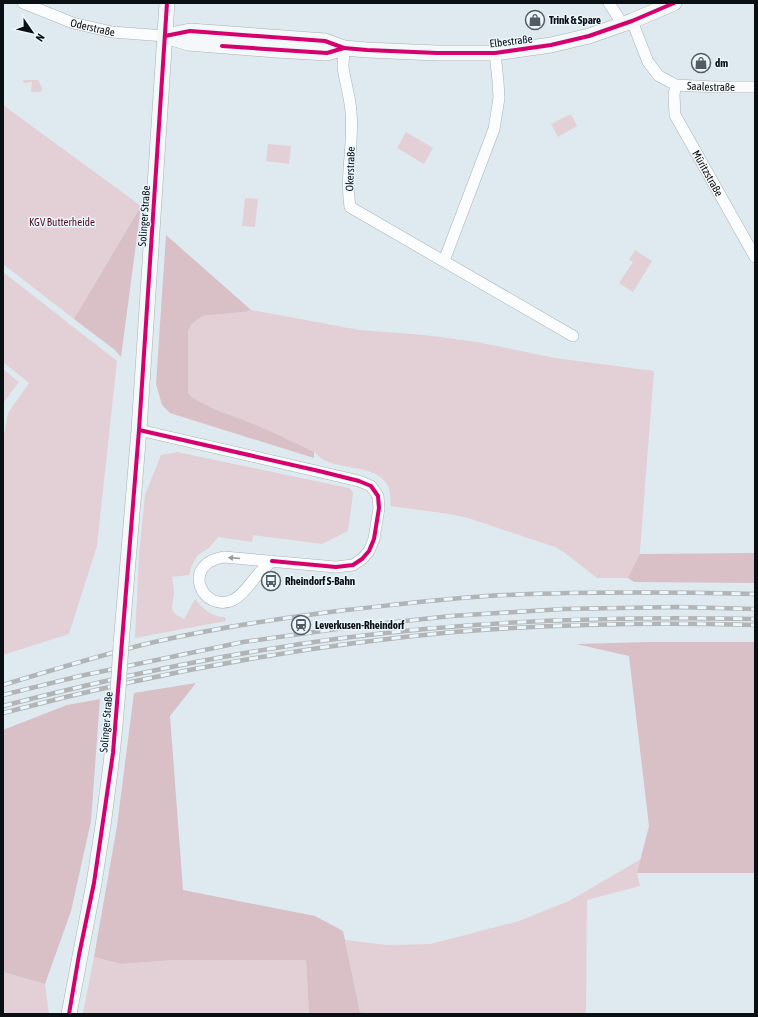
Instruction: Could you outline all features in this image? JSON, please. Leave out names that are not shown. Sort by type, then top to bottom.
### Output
[{"type":"main road","name":"Solinger Straße","points":[[69,1014],[79,955],[94,883],[113,754],[139,430],[167,3]]},
{"type":"main road","name":"Elbestraße","points":[[165,36],[190,31],[325,41],[344,48],[437,53],[495,53],[551,45],[589,36],[628,23],[674,3]]},
{"type":"street","name":"Oderstraße","points":[[23,3],[51,15],[81,25],[112,32],[165,36]]},
{"type":"street","name":"Saalestraße","points":[[609,3],[628,23],[648,62],[659,76],[676,86],[755,87]]},
{"type":"street","name":"Okerstraße","points":[[344,48],[343,66],[351,112],[352,134],[348,187],[350,207],[573,336]]},
{"type":"street","points":[[444,261],[494,129],[498,98],[495,53]]},
{"type":"street","name":"Müritzstraße","points":[[676,86],[674,94],[675,115],[755,257]]},
{"type":"street","points":[[139,430],[359,481],[371,486],[378,496],[379,508],[374,540],[369,551],[362,559],[353,565],[336,567],[272,561],[224,557],[216,558],[209,562],[201,571],[199,581],[201,589],[205,596],[214,601],[223,602],[233,600],[242,594],[272,561]]},
{"type":"green space","points":[[23,80],[38,80],[42,88],[41,92],[31,92],[32,82],[24,83]]},
{"type":"green space","name":"KGV Butterheide","points":[[3,105],[141,206],[74,319],[3,264]]},
{"type":"green space","points":[[571,114],[577,126],[558,137],[551,124]]},
{"type":"green space","points":[[406,132],[433,148],[424,164],[397,148]]},
{"type":"green space","points":[[268,144],[291,146],[289,164],[266,161]]},
{"type":"green space","points":[[245,198],[258,199],[255,227],[242,226]]},
{"type":"green space","points":[[635,250],[652,261],[633,292],[619,283],[633,262],[629,260]]},
{"type":"green space","points":[[3,272],[117,361],[97,546],[69,634],[3,655],[3,440],[8,413],[29,383],[3,362]]},
{"type":"green space","points":[[251,310],[360,330],[425,335],[477,342],[555,358],[654,371],[639,564],[633,574],[628,578],[597,578],[555,547],[468,518],[390,506],[390,492],[386,483],[380,476],[360,469],[324,460],[314,452],[201,403],[191,397],[188,393],[188,331],[192,324],[202,316]]},
{"type":"green space","points":[[3,369],[19,382],[3,403]]},
{"type":"green space","points":[[177,452],[349,488],[353,494],[348,531],[322,544],[253,535],[252,542],[218,537],[209,548],[198,555],[192,565],[189,575],[172,577],[174,594],[172,610],[175,614],[184,619],[195,599],[208,612],[216,616],[225,617],[226,621],[135,638],[139,555],[145,495],[161,455]]},
{"type":"green space","points":[[641,859],[637,873],[640,886],[587,900],[586,1014],[378,1014],[360,1012],[345,940],[387,945],[431,944],[519,921],[569,901]]},
{"type":"green space","points":[[94,957],[121,964],[175,960],[306,960],[309,1014],[83,1014]]},
{"type":"green space","points":[[3,972],[45,984],[49,1014],[3,1014]]},
{"type":"shaded area","points":[[141,206],[121,357],[115,350],[74,319]]},
{"type":"shaded area","points":[[166,235],[251,310],[202,316],[192,324],[188,331],[188,393],[193,398],[210,407],[265,429],[314,452],[314,458],[170,413],[162,405],[156,384]]},
{"type":"shaded area","points":[[755,553],[755,583],[634,582],[628,578],[640,554]]},
{"type":"shaded area","points":[[755,642],[755,873],[637,873],[649,826],[629,656],[576,644]]},
{"type":"shaded area","points":[[196,683],[170,716],[183,890],[315,916],[343,931],[360,1012],[378,1014],[309,1014],[306,960],[175,960],[121,964],[94,957],[117,826],[134,693]]},
{"type":"shaded area","points":[[100,699],[91,821],[71,911],[45,984],[3,972],[3,730],[67,705]]},
{"type":"railway","points":[[3,685],[58,668],[150,643],[248,624],[346,610],[452,599],[520,594],[621,592],[755,594]]},
{"type":"railway","points":[[3,695],[80,676],[243,642],[358,626],[451,616],[563,609],[677,607],[755,609]]},
{"type":"railway","points":[[3,706],[87,685],[215,658],[300,644],[394,632],[497,623],[601,619],[755,619]]},
{"type":"railway","points":[[3,713],[114,686],[226,663],[283,653],[397,638],[492,629],[567,625],[755,625]]},
{"type":"cycle path","points":[[69,1014],[79,955],[94,883],[113,753],[139,430],[167,3]]},
{"type":"cycle path","points":[[165,36],[190,31],[325,41],[344,48],[367,50],[437,53],[495,53],[551,45],[589,36],[632,21],[674,3]]},
{"type":"cycle path","points":[[222,46],[327,53],[344,48]]},
{"type":"cycle path","points":[[139,430],[359,481],[371,486],[378,496],[379,508],[374,539],[369,551],[362,559],[353,565],[336,567],[272,561]]},
{"type":"place","name":"Trink & Spare","points":[[535,20]]},
{"type":"place","name":"dm","points":[[701,63]]},
{"type":"place","name":"Rheindorf S-Bahn","points":[[271,581]]},
{"type":"place","name":"Leverkusen-Rheindorf","points":[[301,625]]}]
